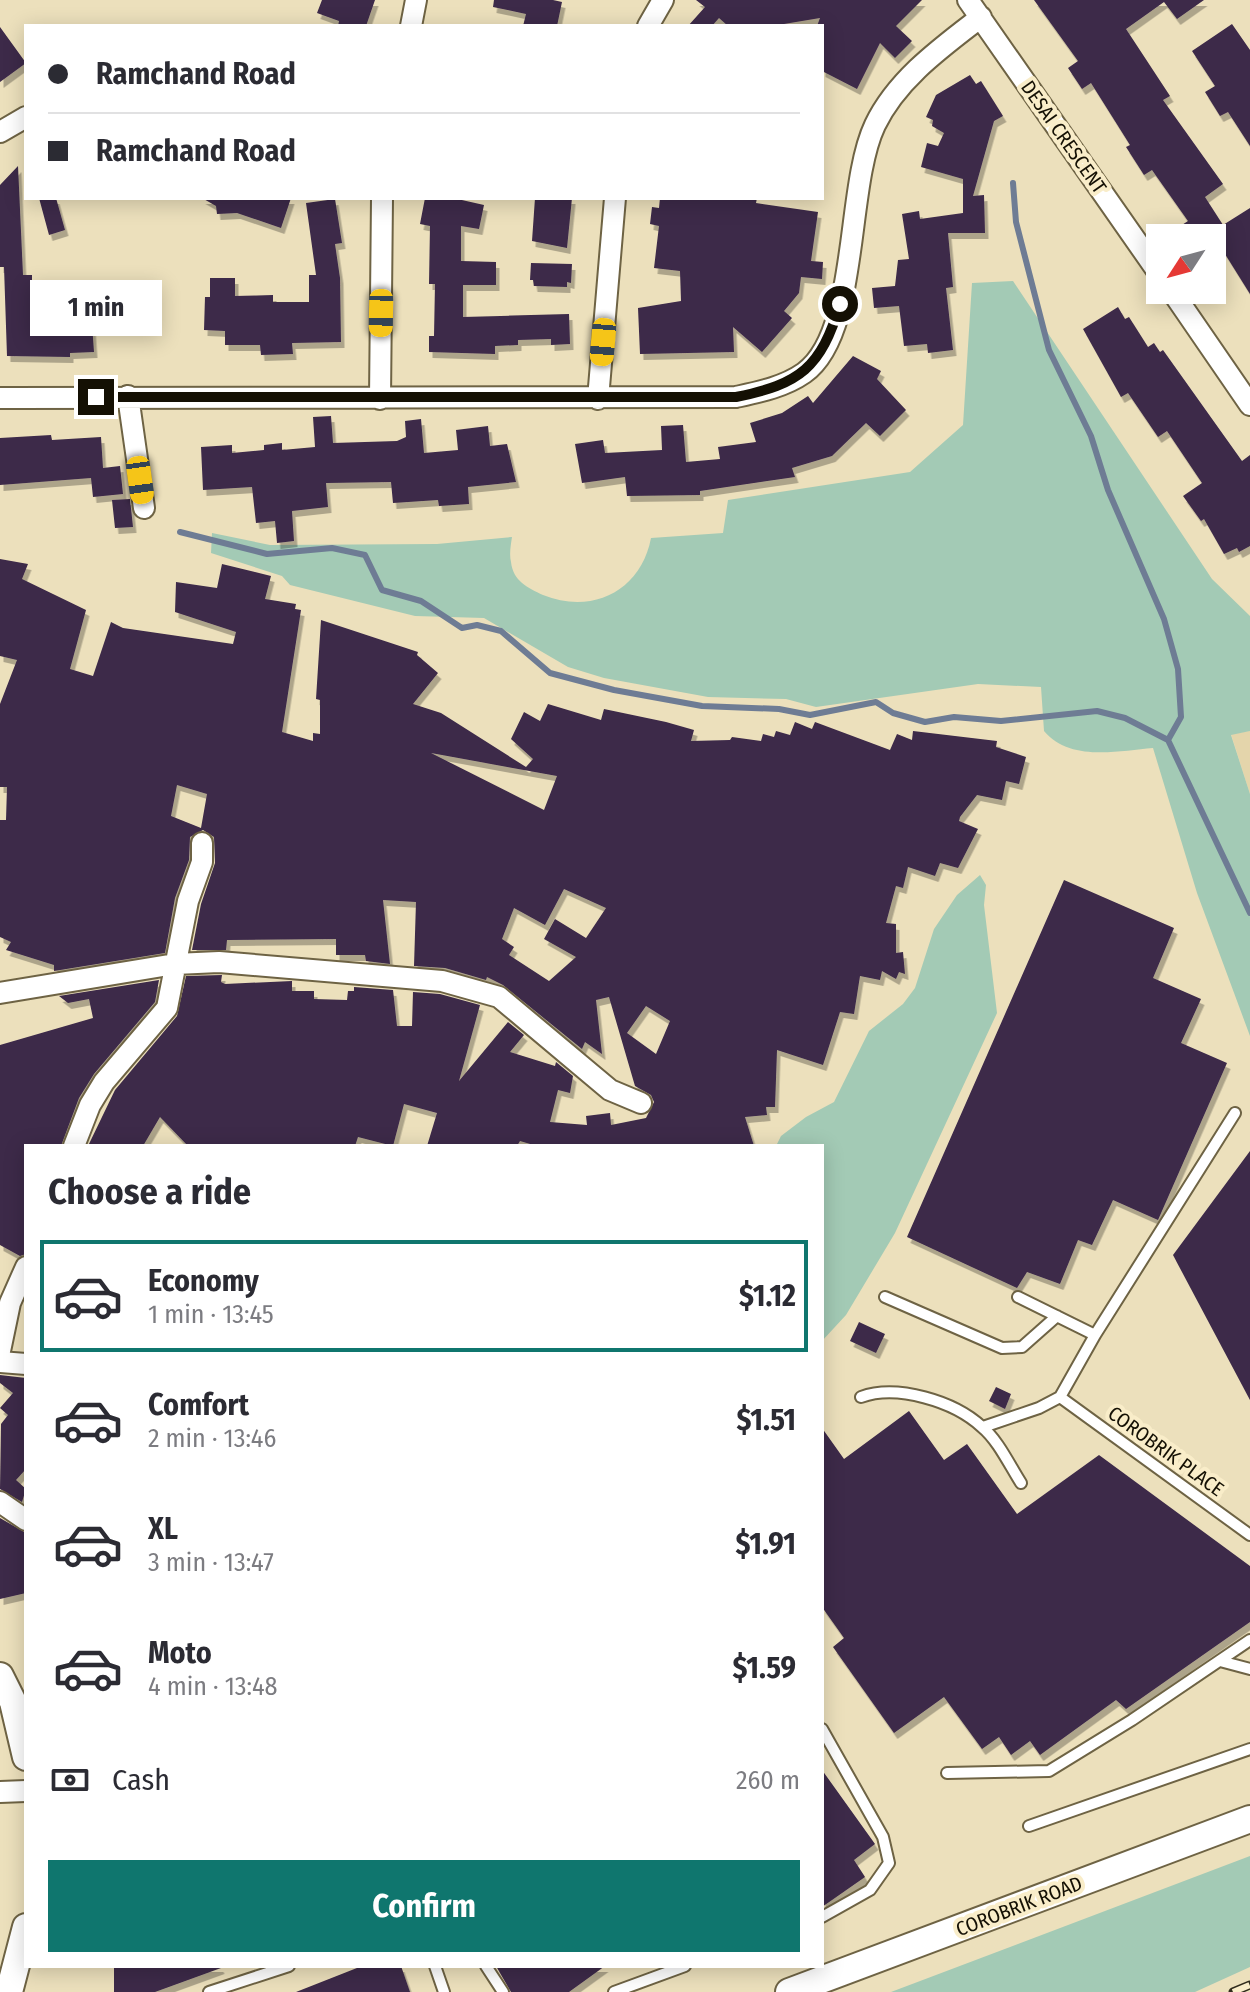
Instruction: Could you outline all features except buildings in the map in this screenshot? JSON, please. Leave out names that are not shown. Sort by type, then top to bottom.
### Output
[{"type":"street","points":[[411,24],[416,0]]},
{"type":"street","points":[[649,24],[663,0]]},
{"type":"street","points":[[0,398],[736,397],[786,383],[811,367],[831,334],[840,304],[863,163],[876,123],[892,96],[974,8]]},
{"type":"street","name":"DESAI CRESCENT","points":[[974,8],[1146,255]]},
{"type":"street","points":[[0,132],[24,118]]},
{"type":"street","points":[[380,399],[382,200]]},
{"type":"street","points":[[598,399],[615,200]]},
{"type":"street","points":[[1181,304],[1250,405]]},
{"type":"street","points":[[128,396],[144,508]]},
{"type":"street","points":[[75,1144],[90,1105],[104,1082],[167,1008],[188,901],[199,879],[202,843]]},
{"type":"street","points":[[0,993],[175,964],[219,962],[415,977],[482,989],[515,1007],[610,1090],[641,1103]]},
{"type":"street","points":[[0,1351],[10,1303],[24,1272]]},
{"type":"street","points":[[0,1362],[24,1364]]},
{"type":"street","points":[[0,1502],[24,1519]]},
{"type":"street","points":[[0,1676],[19,1700],[24,1741]]},
{"type":"street","points":[[0,1792],[24,1791]]},
{"type":"street","name":"COROBRIK ROAD","points":[[789,1992],[1250,1819]]},
{"type":"street","points":[[9,1992],[24,1935]]},
{"type":"lane","points":[[983,1427],[1039,1408],[1060,1397],[1095,1335],[1235,1113]]},
{"type":"lane","points":[[885,1297],[1002,1348],[1022,1347],[1057,1316]]},
{"type":"lane","points":[[1018,1297],[1095,1335]]},
{"type":"lane","points":[[861,1397],[894,1389],[945,1407],[983,1427],[1021,1483]]},
{"type":"lane","name":"COROBRIK PLACE","points":[[1060,1397],[1250,1535]]},
{"type":"lane","points":[[947,1773],[1049,1771],[1250,1640]]},
{"type":"lane","points":[[1220,1661],[1250,1669]]},
{"type":"lane","points":[[824,1916],[870,1890],[889,1863],[883,1837],[826,1746]]},
{"type":"lane","points":[[1029,1826],[1250,1749]]},
{"type":"lane","points":[[209,1992],[283,1968]]},
{"type":"lane","points":[[436,1968],[444,1992]]},
{"type":"lane","points":[[487,1968],[503,1992]]},
{"type":"lane","points":[[614,1992],[680,1968]]},
{"type":"shaded area","points":[[1250,731],[1250,794],[1231,734]]},
{"type":"green space","points":[[1013,281],[1212,579],[1250,616],[1250,731],[1231,735],[1250,794],[1250,1036],[1197,893],[1153,748],[1081,751],[1055,741],[1044,731],[1041,687],[978,684],[816,707],[786,699],[708,697],[604,678],[568,667],[484,618],[415,616],[290,585],[282,576],[211,553],[212,533],[270,545],[437,544],[512,537],[512,569],[522,583],[543,595],[561,600],[596,600],[612,594],[637,572],[651,538],[723,533],[728,500],[910,472],[963,425],[972,283]]},
{"type":"green space","points":[[980,875],[986,885],[984,905],[997,1013],[895,1233],[846,1315],[824,1339],[824,1144],[777,1144],[781,1136],[806,1117],[834,1102],[869,1031],[903,1004],[915,988],[934,929],[957,895]]},
{"type":"green space","points":[[1250,1856],[1250,1967],[1195,1992],[891,1992]]},
{"type":"waterway","points":[[1013,183],[1016,222],[1049,350],[1091,436],[1108,490],[1164,619],[1178,669],[1181,717],[1168,740]]},
{"type":"waterway","points":[[180,532],[267,554],[332,548],[365,555],[382,590],[421,601],[462,628],[477,625],[501,631],[550,673],[614,690],[702,706],[779,709],[810,715],[876,702],[893,713],[925,722],[954,717],[1001,721],[1097,711],[1125,718],[1168,740],[1250,913]]},
{"type":"railway","points":[[1233,1992],[1250,1985]]},
{"type":"route","points":[[96,397],[736,397],[786,383],[804,373],[823,350],[840,304]]}]
